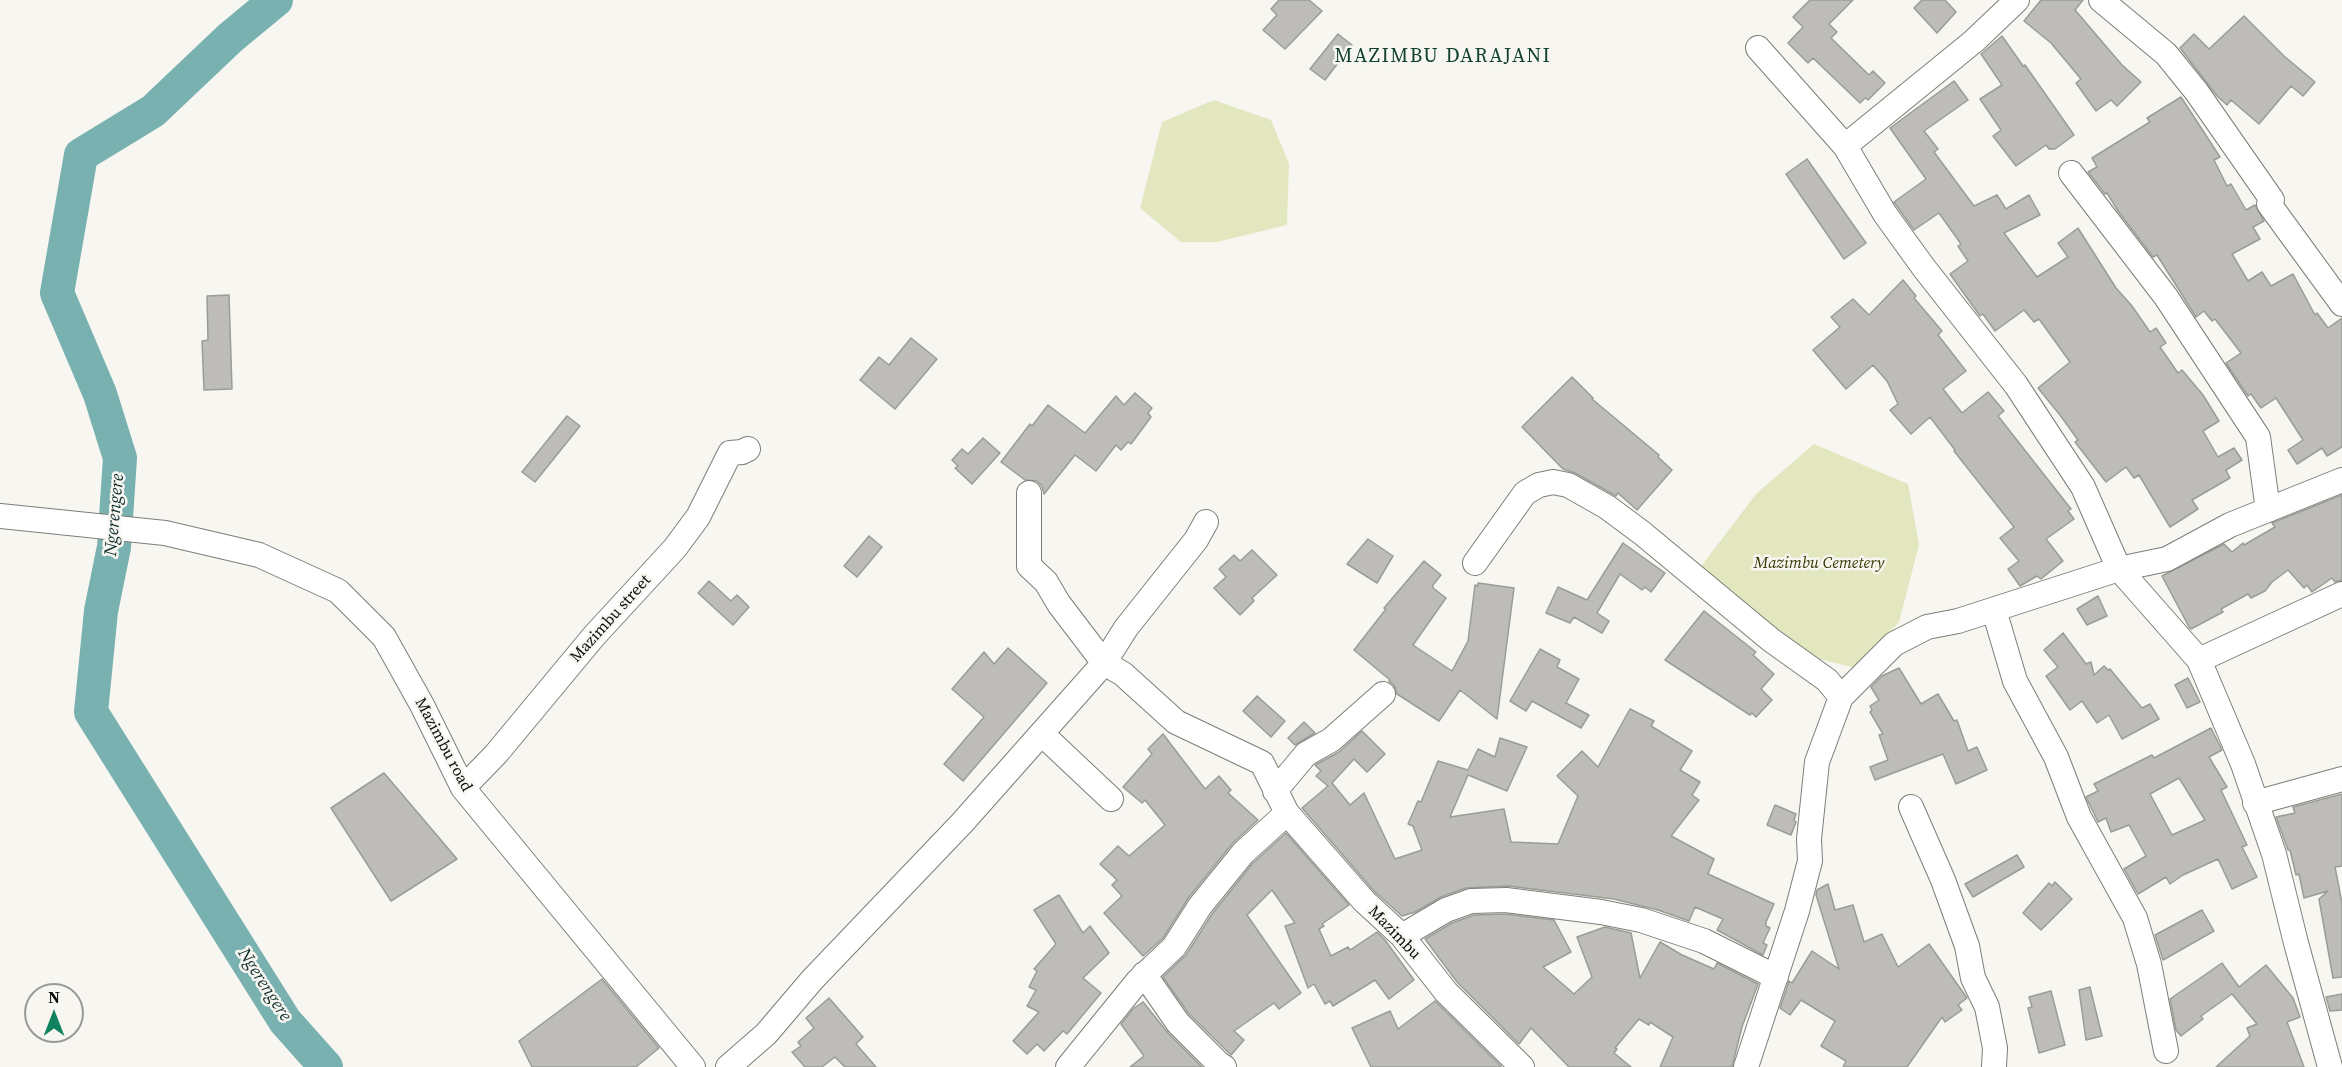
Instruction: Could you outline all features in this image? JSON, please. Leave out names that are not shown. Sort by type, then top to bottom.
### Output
[{"type":"street","points":[[1845,147],[1974,42],[2017,0]]},
{"type":"street","points":[[2101,0],[2166,54],[2196,91],[2272,200],[2269,204],[2342,304]]},
{"type":"street","points":[[1758,48],[1845,147],[1885,214],[1924,268],[2016,385],[2077,478],[2119,569],[2199,660],[2243,764],[2274,854],[2295,943],[2330,1067]]},
{"type":"street","points":[[2071,173],[2166,297],[2258,437],[2268,510]]},
{"type":"street","name":"Mazimbu street","points":[[464,788],[496,754],[594,636],[675,548],[698,517],[730,453],[748,449]]},
{"type":"street","points":[[1746,1067],[1797,911],[1810,861],[1809,839],[1817,762],[1841,697],[1894,644],[1927,627],[1995,610],[2119,569],[2168,559],[2230,525],[2342,480]]},
{"type":"street","points":[[1475,563],[1525,493],[1539,484],[1553,482],[1568,486],[1606,507],[1642,533],[1772,640],[1827,680],[1841,697]]},
{"type":"street","points":[[1029,493],[1029,566],[1046,582],[1059,604],[1104,663]]},
{"type":"street","name":"Mazimbu road","points":[[0,516],[165,533],[259,555],[338,591],[384,637],[464,788],[693,1067]]},
{"type":"street","points":[[728,1067],[766,1034],[812,980],[962,823],[1042,734],[1075,693],[1104,663],[1126,628],[1196,540],[1206,522]]},
{"type":"street","points":[[2199,660],[2342,594]]},
{"type":"street","points":[[1995,610],[2015,681],[2056,757],[2079,817],[2135,918],[2149,964],[2166,1051]]},
{"type":"street","name":"Mazimbu","points":[[1104,663],[1123,674],[1176,722],[1262,763],[1287,813],[1364,901],[1402,936],[1446,992],[1522,1067]]},
{"type":"street","points":[[1275,791],[1306,754],[1331,740],[1383,694]]},
{"type":"street","points":[[1042,734],[1111,800]]},
{"type":"street","points":[[2255,803],[2342,778]]},
{"type":"street","points":[[1911,807],[1957,915],[1967,946],[1973,978],[1988,1007],[1995,1048],[1994,1067]]},
{"type":"street","points":[[1068,1067],[1144,974],[1174,946],[1200,906],[1243,853],[1287,813]]},
{"type":"street","points":[[1402,936],[1446,910],[1471,901],[1506,900],[1601,912],[1641,920],[1704,941],[1776,977]]},
{"type":"street","points":[[1144,974],[1178,1023],[1224,1067]]},
{"type":"green space","points":[[1214,100],[1271,120],[1289,164],[1287,225],[1217,242],[1181,242],[1140,208],[1162,122]]},
{"type":"green space","name":"Mazimbu Cemetery","points":[[1814,444],[1908,484],[1919,545],[1899,622],[1856,668],[1774,648],[1696,573],[1756,494]]},
{"type":"building","points":[[1279,0],[1309,0],[1322,11],[1285,49],[1263,30],[1277,15],[1271,9]]},
{"type":"building","points":[[1810,0],[1853,0],[1829,24],[1837,32],[1831,38],[1869,75],[1873,71],[1885,83],[1868,100],[1865,98],[1860,103],[1813,58],[1808,63],[1788,43],[1803,27],[1793,17]]},
{"type":"building","points":[[1922,0],[1945,0],[1956,12],[1937,33],[1914,8]]},
{"type":"building","points":[[2041,0],[2083,0],[2075,10],[2122,65],[2141,82],[2117,106],[2111,100],[2096,111],[2076,83],[2081,79],[2051,43],[2024,21]]},
{"type":"building","points":[[2244,16],[2284,56],[2315,82],[2303,96],[2291,86],[2259,124],[2231,100],[2227,105],[2217,96],[2180,48],[2194,34],[2209,49]]},
{"type":"building","points":[[1338,34],[1352,45],[1325,80],[1310,69]]},
{"type":"building","points":[[2002,36],[2074,135],[2055,149],[2049,149],[2046,145],[2016,166],[1993,136],[2001,130],[1980,99],[2002,85],[1981,54]]},
{"type":"building","points":[[1954,81],[1968,100],[1924,131],[1938,149],[1934,152],[1974,206],[1997,195],[2006,209],[2029,195],[2040,215],[2004,233],[2037,277],[2068,257],[2058,243],[2078,228],[2116,288],[2150,332],[2156,328],[2166,343],[2160,347],[2178,373],[2182,370],[2203,395],[2219,421],[2203,431],[2218,457],[2234,448],[2242,460],[2226,470],[2230,478],[2192,500],[2198,509],[2170,527],[2139,475],[2134,478],[2126,467],[2106,482],[2075,442],[2078,440],[2060,415],[2038,388],[2070,362],[2039,319],[2034,322],[2024,310],[1995,331],[1983,314],[1980,316],[1950,274],[1968,261],[1958,246],[1961,244],[1939,213],[1914,230],[1894,202],[1926,179],[1890,128]]},
{"type":"building","points":[[2181,97],[2220,157],[2214,160],[2227,186],[2231,184],[2246,210],[2255,205],[2264,221],[2253,227],[2260,239],[2232,254],[2248,281],[2262,272],[2271,286],[2293,274],[2315,315],[2317,313],[2328,328],[2342,318],[2342,447],[2327,456],[2322,448],[2297,464],[2288,450],[2303,440],[2276,398],[2261,408],[2251,394],[2248,396],[2226,363],[2241,353],[2215,319],[2212,321],[2204,311],[2196,317],[2157,255],[2153,257],[2107,193],[2105,194],[2088,172],[2097,167],[2092,158],[2150,122],[2147,118]]},
{"type":"building","points":[[1807,159],[1866,243],[1844,259],[1786,174]]},
{"type":"building","points":[[1903,280],[1916,296],[1914,298],[1942,331],[1938,335],[1966,371],[1943,389],[1962,413],[1988,392],[2004,411],[1998,416],[2071,509],[2068,511],[2074,519],[2046,539],[2063,561],[2041,579],[2037,576],[2020,586],[2008,569],[2019,561],[2000,538],[2014,527],[1930,417],[1911,434],[1890,410],[1898,404],[1887,381],[1873,365],[1846,389],[1813,350],[1840,327],[1831,317],[1853,299],[1869,315]]},
{"type":"building","points":[[229,295],[232,389],[204,390],[202,341],[208,340],[207,296]]},
{"type":"building","points":[[911,338],[937,359],[895,409],[860,380],[879,357],[889,365]]},
{"type":"building","points":[[1572,377],[1592,399],[1659,455],[1658,457],[1672,470],[1637,510],[1618,493],[1616,496],[1575,473],[1563,469],[1522,427]]},
{"type":"building","points":[[1135,393],[1152,408],[1148,413],[1151,417],[1131,444],[1128,442],[1121,450],[1116,445],[1096,471],[1075,455],[1044,494],[1042,486],[1037,481],[1025,480],[1001,462],[1030,424],[1032,426],[1048,405],[1085,433],[1116,396],[1124,405]]},
{"type":"building","points":[[567,416],[580,426],[535,482],[522,472]]},
{"type":"building","points":[[983,438],[1000,453],[972,484],[955,468],[958,466],[952,460],[962,449],[968,454]]},
{"type":"building","points":[[2342,495],[2342,580],[2335,582],[2332,578],[2312,592],[2307,585],[2304,588],[2288,570],[2272,582],[2265,591],[2251,598],[2248,594],[2221,609],[2223,612],[2191,629],[2189,627],[2162,576],[2224,544],[2232,552],[2243,543],[2244,545],[2275,527],[2272,523]]},
{"type":"building","points":[[869,536],[882,547],[857,577],[844,566]]},
{"type":"building","points":[[1368,539],[1393,556],[1377,583],[1347,564]]},
{"type":"building","points":[[1623,543],[1665,573],[1651,592],[1645,587],[1642,590],[1620,574],[1597,613],[1609,621],[1602,633],[1574,617],[1570,623],[1546,613],[1558,587],[1587,600]]},
{"type":"building","points":[[1252,550],[1277,575],[1252,598],[1254,601],[1240,615],[1214,588],[1226,577],[1219,569],[1234,555],[1240,561]]},
{"type":"building","points":[[1424,561],[1441,575],[1433,588],[1446,598],[1413,645],[1452,671],[1468,641],[1475,585],[1478,586],[1478,583],[1514,588],[1497,719],[1460,690],[1439,721],[1397,694],[1390,680],[1354,650],[1386,609],[1384,608]]},
{"type":"building","points":[[709,581],[731,601],[737,595],[749,607],[733,625],[698,593]]},
{"type":"building","points":[[2098,596],[2107,616],[2087,625],[2077,609]]},
{"type":"building","points":[[1704,611],[1756,652],[1753,655],[1774,674],[1761,689],[1772,700],[1756,717],[1665,660]]},
{"type":"building","points":[[2063,633],[2086,664],[2091,662],[2094,675],[2104,666],[2110,669],[2142,708],[2150,704],[2159,719],[2122,739],[2109,715],[2097,723],[2082,701],[2070,710],[2046,676],[2058,667],[2044,650]]},
{"type":"building","points":[[1008,648],[1047,683],[963,781],[944,764],[984,717],[952,689],[984,652],[994,664]]},
{"type":"building","points":[[1540,649],[1560,660],[1557,667],[1579,679],[1566,703],[1589,715],[1581,728],[1532,701],[1526,711],[1510,701]]},
{"type":"building","points":[[1899,668],[1921,704],[1938,694],[1954,721],[1957,720],[1968,751],[1977,747],[1987,770],[1956,784],[1943,754],[1875,780],[1870,767],[1888,760],[1879,735],[1883,734],[1870,712],[1872,710],[1870,706],[1879,700],[1871,687],[1882,676]]},
{"type":"building","points":[[2188,678],[2200,702],[2187,708],[2175,685]]},
{"type":"building","points":[[1257,696],[1285,721],[1271,737],[1243,711]]},
{"type":"building","points":[[1630,709],[1654,721],[1651,726],[1692,751],[1680,770],[1700,782],[1692,795],[1699,800],[1671,836],[1714,859],[1708,874],[1774,904],[1766,922],[1766,926],[1770,928],[1763,943],[1767,945],[1763,955],[1717,930],[1723,919],[1695,907],[1689,921],[1658,910],[1614,899],[1508,886],[1466,888],[1402,916],[1374,891],[1302,808],[1328,786],[1316,776],[1321,771],[1315,765],[1339,752],[1362,731],[1385,754],[1367,772],[1354,759],[1332,783],[1350,805],[1364,793],[1395,859],[1422,850],[1413,826],[1408,824],[1418,801],[1421,802],[1438,761],[1468,770],[1478,749],[1495,757],[1500,738],[1527,747],[1507,791],[1468,775],[1450,817],[1504,809],[1511,842],[1558,844],[1578,796],[1557,776],[1582,751],[1598,767]]},
{"type":"building","points":[[1304,722],[1315,733],[1295,745],[1288,738]]},
{"type":"building","points":[[2211,728],[2222,750],[2209,757],[2227,787],[2221,790],[2247,845],[2242,847],[2257,877],[2232,889],[2218,859],[2183,875],[2170,884],[2166,877],[2138,894],[2124,869],[2146,856],[2129,825],[2111,832],[2106,818],[2098,822],[2086,797],[2098,791],[2094,784],[2152,755],[2154,758]],"holes":[[[2179,778],[2205,820],[2172,835],[2150,794]]]},
{"type":"building","points":[[1163,734],[1205,789],[1219,776],[1231,790],[1228,793],[1258,820],[1232,844],[1189,897],[1163,938],[1143,956],[1104,913],[1122,896],[1112,885],[1117,880],[1100,864],[1118,846],[1129,856],[1165,825],[1145,800],[1142,803],[1123,787],[1152,754],[1148,749]]},
{"type":"building","points":[[384,773],[457,859],[391,901],[331,808]]},
{"type":"building","points":[[2342,794],[2342,866],[2335,867],[2342,903],[2342,977],[2333,978],[2319,899],[2328,891],[2304,898],[2299,874],[2296,875],[2290,850],[2288,850],[2276,817],[2295,813],[2293,807]]},
{"type":"building","points":[[1775,805],[1796,814],[1794,820],[1796,822],[1791,835],[1767,825]]},
{"type":"building","points":[[1286,833],[1349,905],[1322,924],[1324,926],[1319,929],[1331,956],[1348,947],[1350,950],[1377,932],[1414,980],[1389,999],[1375,980],[1333,1006],[1330,1001],[1325,1004],[1314,984],[1308,988],[1285,926],[1295,923],[1272,890],[1247,915],[1301,993],[1279,1009],[1274,1003],[1234,1031],[1244,1040],[1231,1055],[1189,1014],[1163,977],[1186,955],[1212,914],[1253,863]]},
{"type":"building","points":[[2017,855],[2024,867],[1973,897],[1965,884]]},
{"type":"building","points":[[2055,882],[2072,899],[2041,930],[2023,913],[2049,883],[2052,886]]},
{"type":"building","points":[[1828,884],[1835,910],[1853,905],[1864,942],[1882,934],[1898,967],[1929,944],[1967,998],[1958,1005],[1962,1010],[1945,1022],[1942,1017],[1907,1067],[1843,1067],[1846,1061],[1821,1046],[1835,1021],[1801,1000],[1790,1015],[1780,1008],[1789,981],[1792,983],[1812,951],[1839,969],[1816,895],[1817,890]]},
{"type":"building","points":[[1059,895],[1083,933],[1090,926],[1109,953],[1083,978],[1101,993],[1067,1034],[1063,1031],[1044,1051],[1037,1044],[1027,1054],[1013,1041],[1039,1012],[1027,1006],[1036,990],[1029,987],[1037,971],[1034,969],[1056,944],[1034,910]]},
{"type":"building","points":[[2202,910],[2214,931],[2163,960],[2155,935]]},
{"type":"building","points":[[1505,914],[1554,920],[1571,952],[1543,967],[1574,994],[1592,977],[1577,937],[1605,927],[1631,933],[1640,978],[1660,942],[1714,969],[1717,963],[1758,984],[1742,1027],[1732,1067],[1660,1067],[1673,1037],[1650,1022],[1649,1025],[1639,1019],[1615,1048],[1617,1049],[1614,1053],[1631,1067],[1569,1067],[1531,1028],[1519,1044],[1457,982],[1425,939],[1452,923],[1474,915]]},
{"type":"building","points":[[2222,963],[2239,987],[2266,965],[2293,998],[2300,1017],[2287,1022],[2304,1067],[2216,1067],[2250,1036],[2247,1028],[2257,1024],[2232,994],[2201,1016],[2203,1019],[2181,1036],[2176,1030],[2170,999]]},
{"type":"building","points":[[602,979],[659,1048],[636,1067],[532,1067],[519,1041]]},
{"type":"building","points":[[2090,987],[2102,1036],[2086,1040],[2079,990]]},
{"type":"building","points":[[2051,991],[2065,1045],[2039,1053],[2028,1008],[2032,1007],[2029,997]]},
{"type":"building","points":[[2342,994],[2342,1010],[2330,1011],[2326,997]]},
{"type":"building","points":[[829,998],[863,1037],[856,1044],[876,1067],[845,1067],[835,1057],[822,1067],[805,1067],[792,1052],[801,1046],[798,1042],[814,1028],[806,1018]]},
{"type":"building","points":[[1435,1001],[1500,1067],[1371,1067],[1352,1028],[1390,1011],[1398,1029]]},
{"type":"building","points":[[1143,1002],[1168,1033],[1202,1067],[1130,1067],[1144,1056],[1121,1024],[1134,1008]]},
{"type":"waterway","name":"Ngerengere","points":[[276,0],[230,38],[153,111],[81,155],[57,293],[100,394],[120,458],[114,547],[101,611],[91,712],[285,1021],[326,1067]]},
{"type":"district","name":"MAZIMBU DARAJANI","points":[[1443,57]]}]
